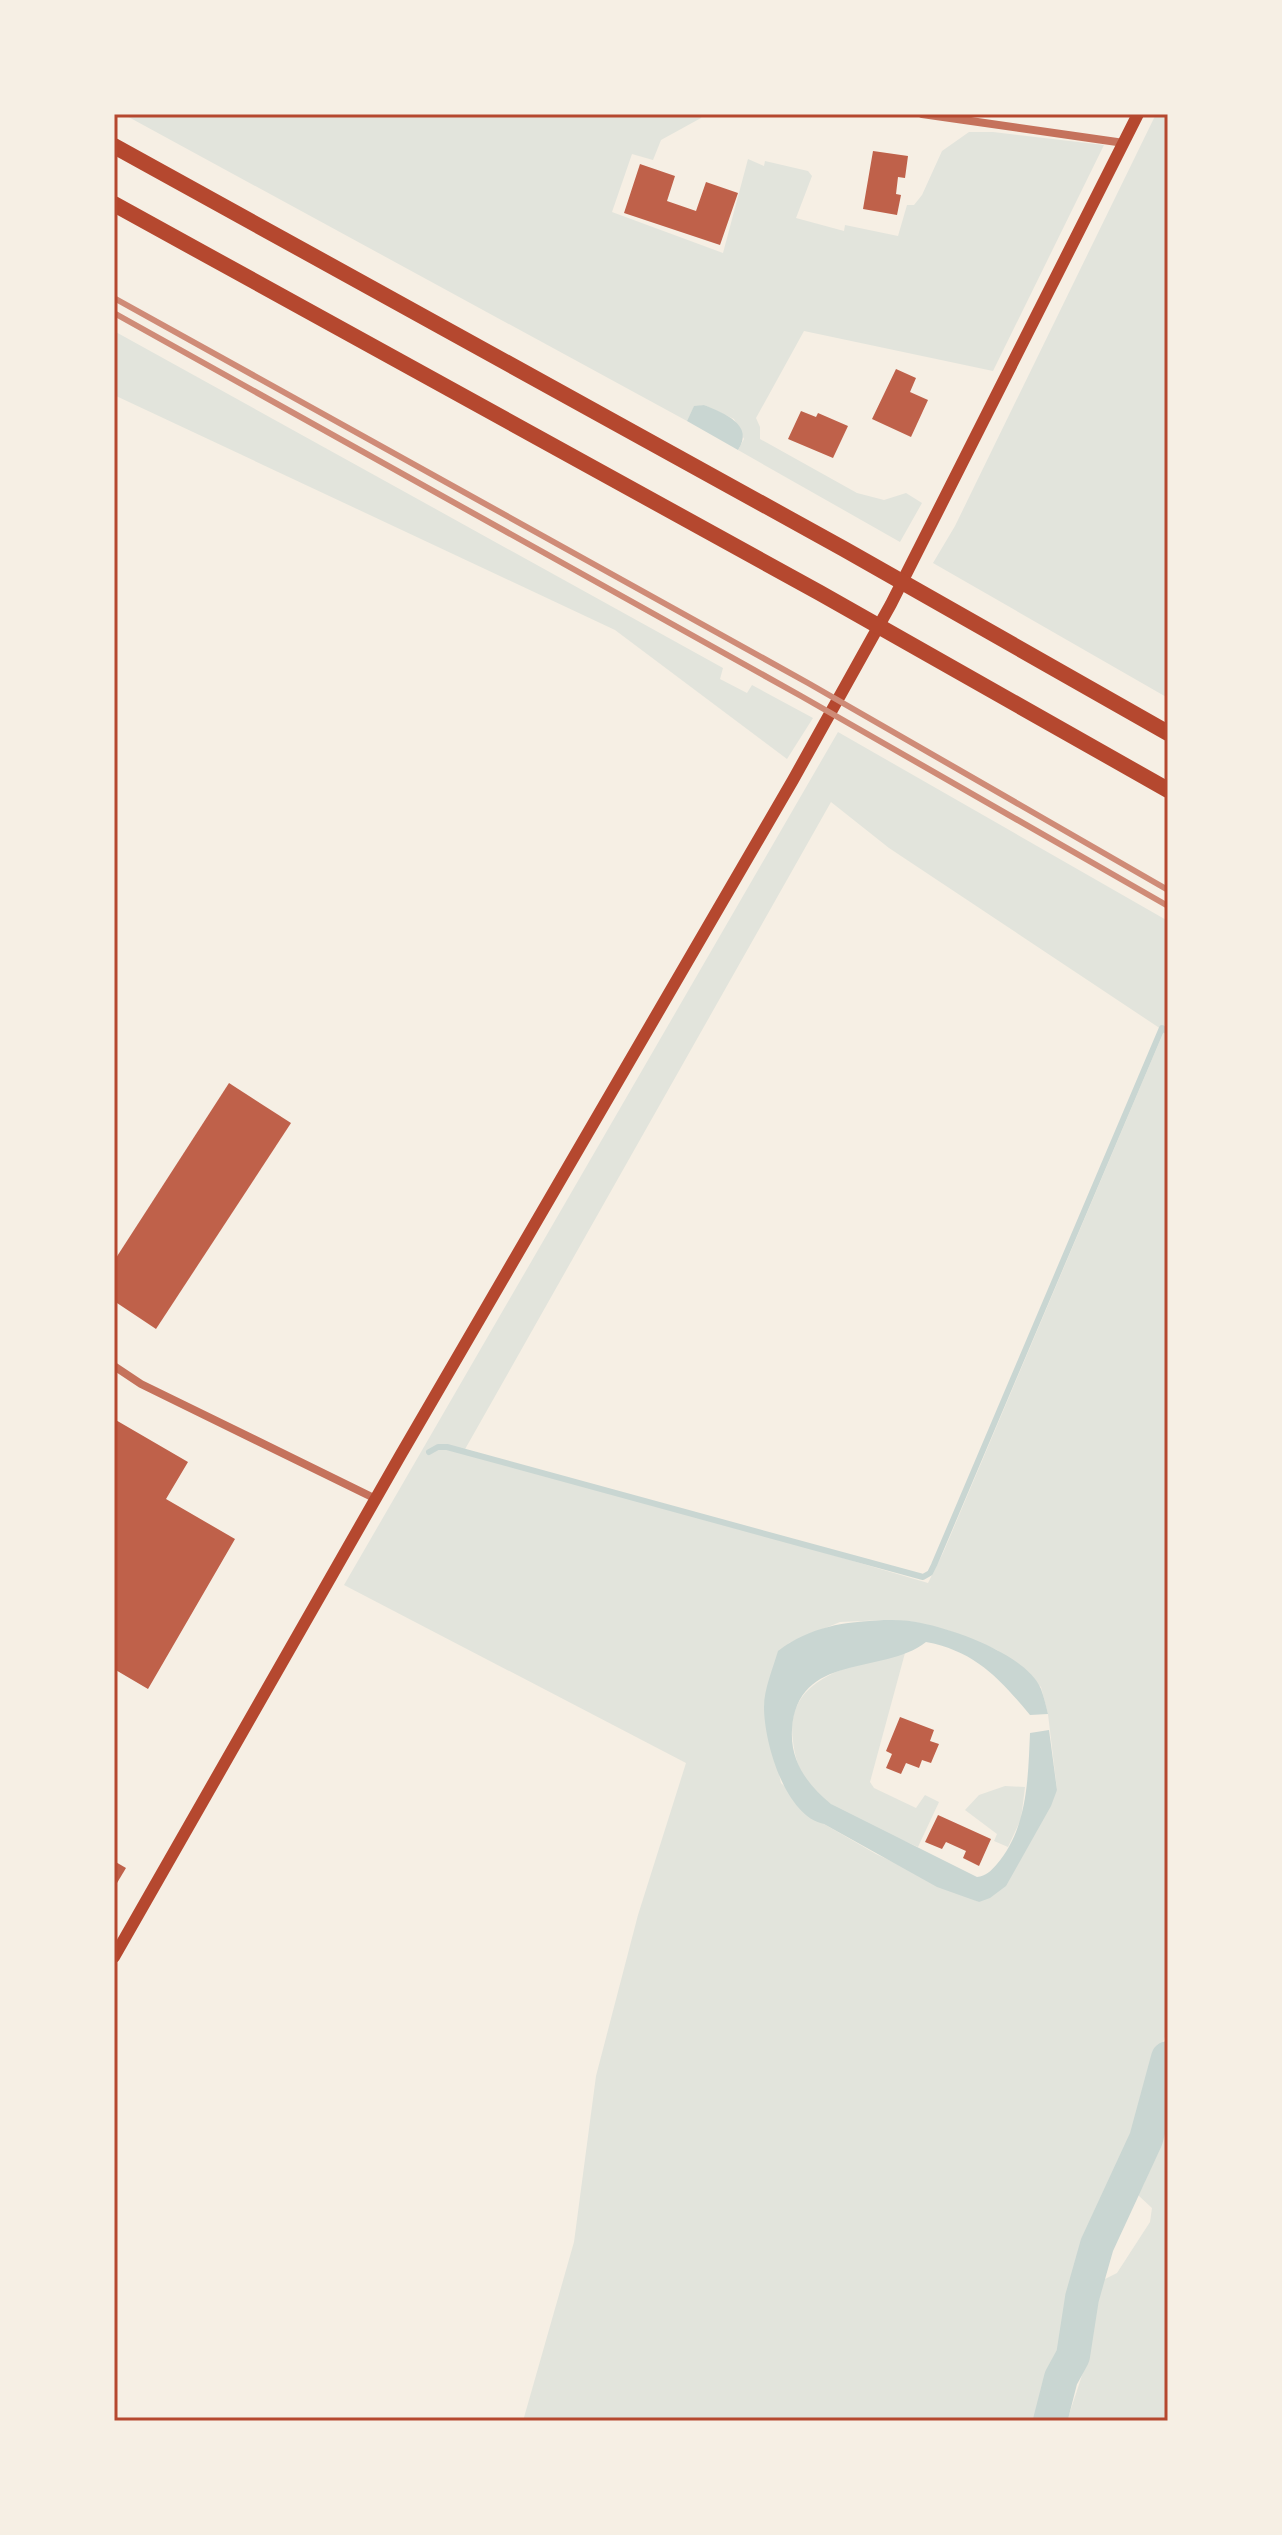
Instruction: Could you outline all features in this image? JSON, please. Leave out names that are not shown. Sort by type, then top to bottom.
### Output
[{"type":"highway","points":[[114,146],[948,606],[1168,733]]},
{"type":"highway","points":[[114,204],[820,593],[1168,790]]},
{"type":"main road","points":[[114,1957],[793,780],[891,604],[1138,114]]},
{"type":"street","points":[[922,114],[1124,143]]},
{"type":"street","points":[[114,1366],[141,1384],[376,1499]]},
{"type":"shaded area","points":[[123,114],[703,114],[661,140],[653,160],[632,154],[612,212],[723,253],[748,159],[764,166],[765,161],[808,171],[812,176],[796,218],[844,231],[845,225],[898,236],[907,205],[914,205],[922,195],[942,151],[969,132],[1104,145],[993,371],[804,331],[756,418],[760,439],[857,493],[884,500],[906,493],[922,503],[900,542],[738,450],[744,439],[734,419],[704,405],[694,407],[687,421]]},
{"type":"shaded area","points":[[1156,114],[1168,114],[1168,698],[933,563],[955,526]]},
{"type":"shaded area","points":[[114,331],[723,668],[720,679],[747,693],[752,685],[813,718],[787,759],[615,630],[114,395]]},
{"type":"shaded area","points":[[704,405],[728,416],[740,427],[743,434],[738,450],[687,421],[694,406]]},
{"type":"shaded area","points":[[838,732],[1168,921],[1168,2028],[1148,2086],[1133,2147],[1104,2212],[1095,2221],[1082,2254],[1068,2348],[1054,2375],[1043,2421],[523,2421],[574,2242],[596,2076],[638,1915],[686,1763],[344,1585]],"holes":[[[831,802],[889,848],[1164,1031],[928,1583],[464,1451]],[[840,1622],[915,1622],[950,1631],[997,1650],[1041,1687],[1048,1714],[1057,1790],[979,1902],[876,1854],[824,1824],[781,1783],[764,1706],[789,1643]]]},
{"type":"shaded area","points":[[884,1620],[931,1625],[1004,1654],[1033,1676],[1041,1689],[1048,1714],[1030,1715],[985,1668],[959,1652],[926,1642],[888,1659],[825,1676],[809,1688],[797,1705],[792,1730],[797,1762],[808,1781],[831,1804],[977,1877],[995,1867],[1015,1835],[1024,1802],[1030,1733],[1049,1730],[1057,1790],[1051,1806],[1006,1886],[979,1902],[937,1887],[810,1818],[798,1807],[779,1776],[768,1739],[764,1707],[778,1651],[803,1636],[828,1627]]},
{"type":"shaded area","points":[[905,1653],[870,1782],[874,1788],[916,1808],[925,1795],[939,1802],[918,1847],[864,1823],[825,1800],[802,1774],[793,1741],[793,1719],[800,1701],[811,1687],[846,1668]]},
{"type":"shaded area","points":[[1005,1786],[1025,1787],[1021,1819],[1008,1847],[994,1841],[997,1834],[965,1810],[979,1795]]},
{"type":"shaded area","points":[[1168,2096],[1168,2421],[1067,2421],[1087,2360],[1095,2284],[1117,2273],[1150,2222],[1152,2208],[1138,2195],[1144,2184]]},
{"type":"building","points":[[873,151],[908,156],[905,178],[898,177],[896,194],[901,195],[897,215],[863,209]]},
{"type":"building","points":[[640,164],[675,176],[667,201],[696,211],[706,182],[738,193],[720,245],[624,213]]},
{"type":"building","points":[[896,369],[916,378],[910,392],[928,400],[911,437],[872,419]]},
{"type":"building","points":[[801,411],[816,417],[818,413],[848,426],[833,458],[788,439]]},
{"type":"building","points":[[229,1083],[291,1123],[156,1329],[114,1301],[114,1261]]},
{"type":"building","points":[[114,1419],[188,1462],[166,1499],[235,1539],[148,1689],[114,1669]]},
{"type":"building","points":[[900,1717],[934,1730],[930,1741],[939,1744],[931,1763],[922,1760],[919,1768],[906,1763],[901,1774],[886,1768],[892,1754],[886,1751]]},
{"type":"building","points":[[938,1815],[991,1839],[979,1866],[963,1858],[966,1851],[946,1842],[942,1849],[925,1842]]},
{"type":"building","points":[[114,1861],[126,1868],[114,1888]]},
{"type":"waterway","points":[[429,1452],[438,1447],[447,1447],[923,1577],[930,1573],[934,1565],[1162,1028],[1168,1032]]},
{"type":"waterway","points":[[1050,2421],[1061,2378],[1073,2356],[1082,2298],[1097,2245],[1146,2139],[1168,2058]]},
{"type":"railway","points":[[114,298],[808,683],[1168,890]]},
{"type":"railway","points":[[114,313],[801,696],[1168,906]]}]
